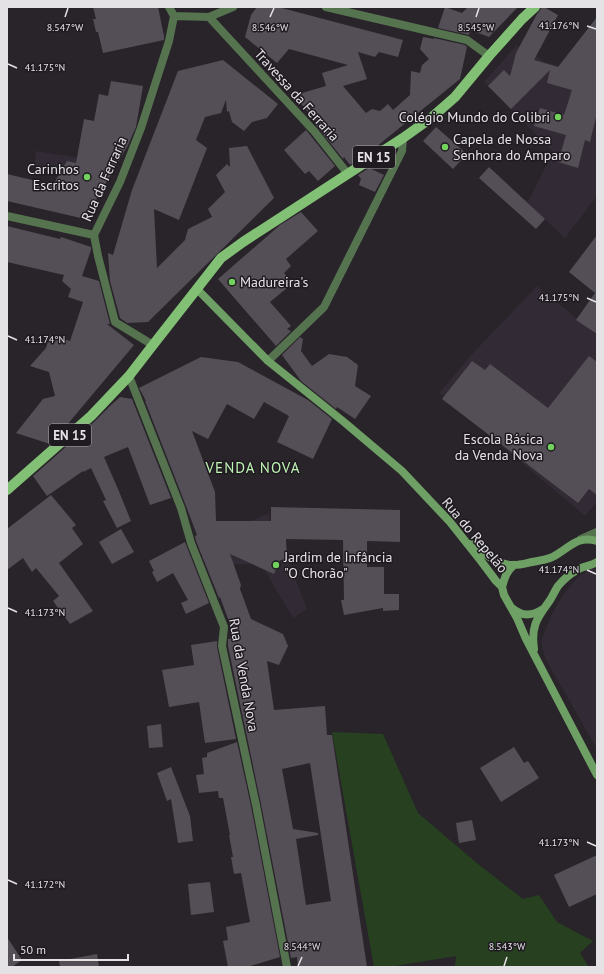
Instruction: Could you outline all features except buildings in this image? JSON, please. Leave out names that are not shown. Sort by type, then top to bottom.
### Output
[{"type":"main road","name":"EN 15","points":[[7,490],[91,416],[129,376],[221,258],[431,118],[452,99],[522,19],[535,7]]},
{"type":"street","points":[[169,7],[174,16],[209,17],[233,7]]},
{"type":"street","points":[[326,7],[467,40],[489,56]]},
{"type":"street","name":"Rua da Ferraria","points":[[153,345],[115,322],[94,235],[120,182],[141,128],[169,41],[174,16]]},
{"type":"street","name":"Travessa da Ferraria","points":[[209,17],[314,131],[348,174]]},
{"type":"street","points":[[268,361],[324,307],[402,151],[403,138]]},
{"type":"street","points":[[7,216],[94,235]]},
{"type":"street","name":"Rua do Repelão","points":[[197,289],[268,361],[402,471],[460,534],[502,587],[504,595],[597,775]]},
{"type":"street","name":"Rua da Venda Nova","points":[[129,376],[181,508],[191,543],[224,627],[222,646],[256,805],[287,967]]},
{"type":"street","points":[[460,534],[472,545],[499,562],[514,566],[550,559],[574,543],[597,532]]},
{"type":"street","points":[[581,539],[591,539],[597,541]]},
{"type":"street","points":[[534,654],[533,641],[536,622],[558,587],[563,580],[578,569],[597,562]]},
{"type":"street","points":[[502,587],[508,571],[514,566]]},
{"type":"street","points":[[512,608],[517,612],[531,615],[544,608]]},
{"type":"shaded area","name":"Colégio Mundo do Colibri","points":[[517,45],[545,62],[588,75],[597,65],[597,196],[565,238],[527,203],[553,152],[484,82]]},
{"type":"shaded area","name":"Carinhos Escritos","points":[[36,151],[99,161],[114,170],[101,192],[82,183],[34,167]]},
{"type":"shaded area","name":"Escola Básica da Venda Nova","points":[[537,286],[597,335],[597,502],[585,516],[439,393],[474,352]]},
{"type":"shaded area","name":"Jardim de Infância \"O Chorão\"","points":[[269,513],[273,545],[286,545],[287,558],[307,609],[293,618],[261,564],[206,566],[194,522],[247,523]]},
{"type":"shaded area","points":[[597,568],[597,749],[545,658],[541,641],[551,616],[567,590],[578,577],[590,569]]},
{"type":"green space","points":[[332,732],[383,734],[418,813],[478,864],[523,899],[539,895],[557,922],[593,941],[580,953],[589,967],[455,967],[456,956],[389,967],[374,967]]},
{"type":"place","name":"Colégio Mundo do Colibri","points":[[558,117]]},
{"type":"place","name":"Capela de Nossa Senhora do Amparo","points":[[445,147]]},
{"type":"place","name":"Carinhos Escritos","points":[[87,177]]},
{"type":"place","name":"Madureira's","points":[[232,282]]},
{"type":"place","name":"Escola Básica da Venda Nova","points":[[551,447]]},
{"type":"place","name":"Jardim de Infância \"O Chorão\"","points":[[276,565]]},
{"type":"district","name":"VENDA NOVA","points":[[253,467]]}]
